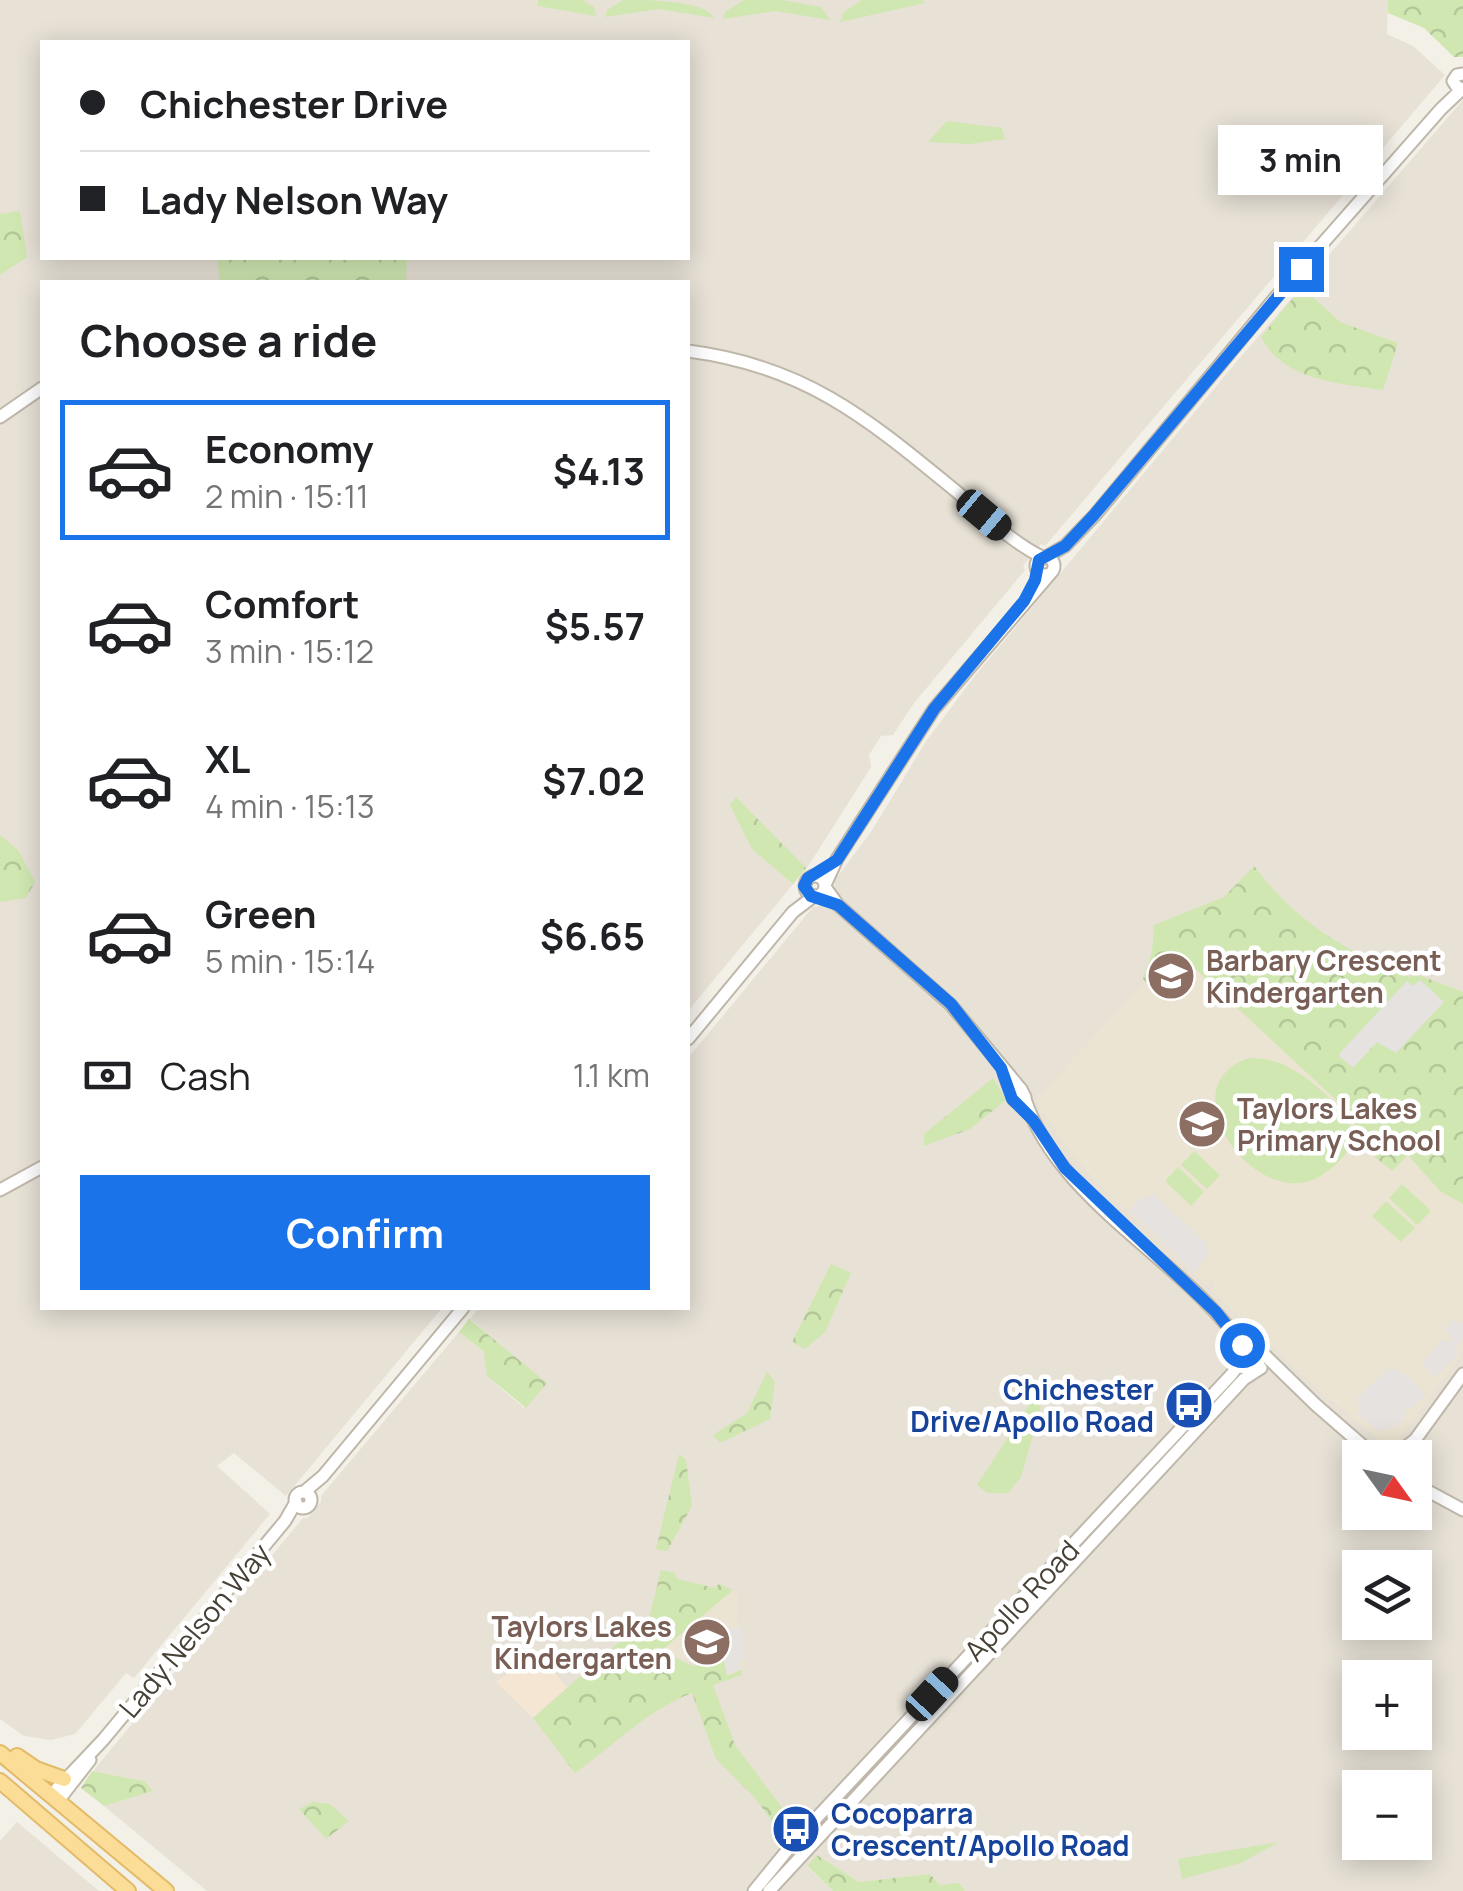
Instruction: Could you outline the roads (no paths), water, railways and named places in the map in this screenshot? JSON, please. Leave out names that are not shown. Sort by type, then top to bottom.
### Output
[{"type":"main road","points":[[0,1744],[36,1770],[64,1779]]},
{"type":"main road","points":[[0,1753],[166,1891]]},
{"type":"main road","points":[[0,1781],[128,1891]]},
{"type":"main road","points":[[41,1815],[54,1798]]},
{"type":"street","points":[[690,1037],[816,888],[934,709],[1024,601],[1045,566],[1094,515],[1460,83]]},
{"type":"street","points":[[690,351],[748,362],[822,390],[863,417],[1045,566]]},
{"type":"street","points":[[0,417],[40,389]]},
{"type":"street","points":[[816,888],[940,994],[1001,1068],[1065,1168],[1085,1189],[1216,1312],[1264,1365],[1288,1378],[1358,1440]]},
{"type":"street","points":[[0,1190],[40,1168]]},
{"type":"street","name":"Lady Nelson Way","points":[[54,1798],[461,1310]]},
{"type":"street","name":"Apollo Road","points":[[754,1891],[820,1815],[1232,1376],[1250,1351]]},
{"type":"street","name":"Apollo Road","points":[[769,1891],[1158,1470],[1244,1379],[1264,1365]]},
{"type":"street","points":[[1415,1440],[1463,1374]]},
{"type":"street","points":[[1432,1491],[1463,1510]]},
{"type":"street","name":"Lady Nelson Way","points":[[54,1798],[64,1779],[103,1740]]},
{"type":"place","name":"Barbary Crescent Kindergarten","points":[[1171,976]]},
{"type":"place","name":"Taylors Lakes Primary School","points":[[1202,1124]]},
{"type":"place","name":"Chichester Drive/Apollo Road","points":[[1189,1405]]},
{"type":"place","name":"Taylors Lakes Kindergarten","points":[[707,1642]]},
{"type":"place","name":"Cocoparra Crescent/Apollo Road","points":[[796,1829]]}]
